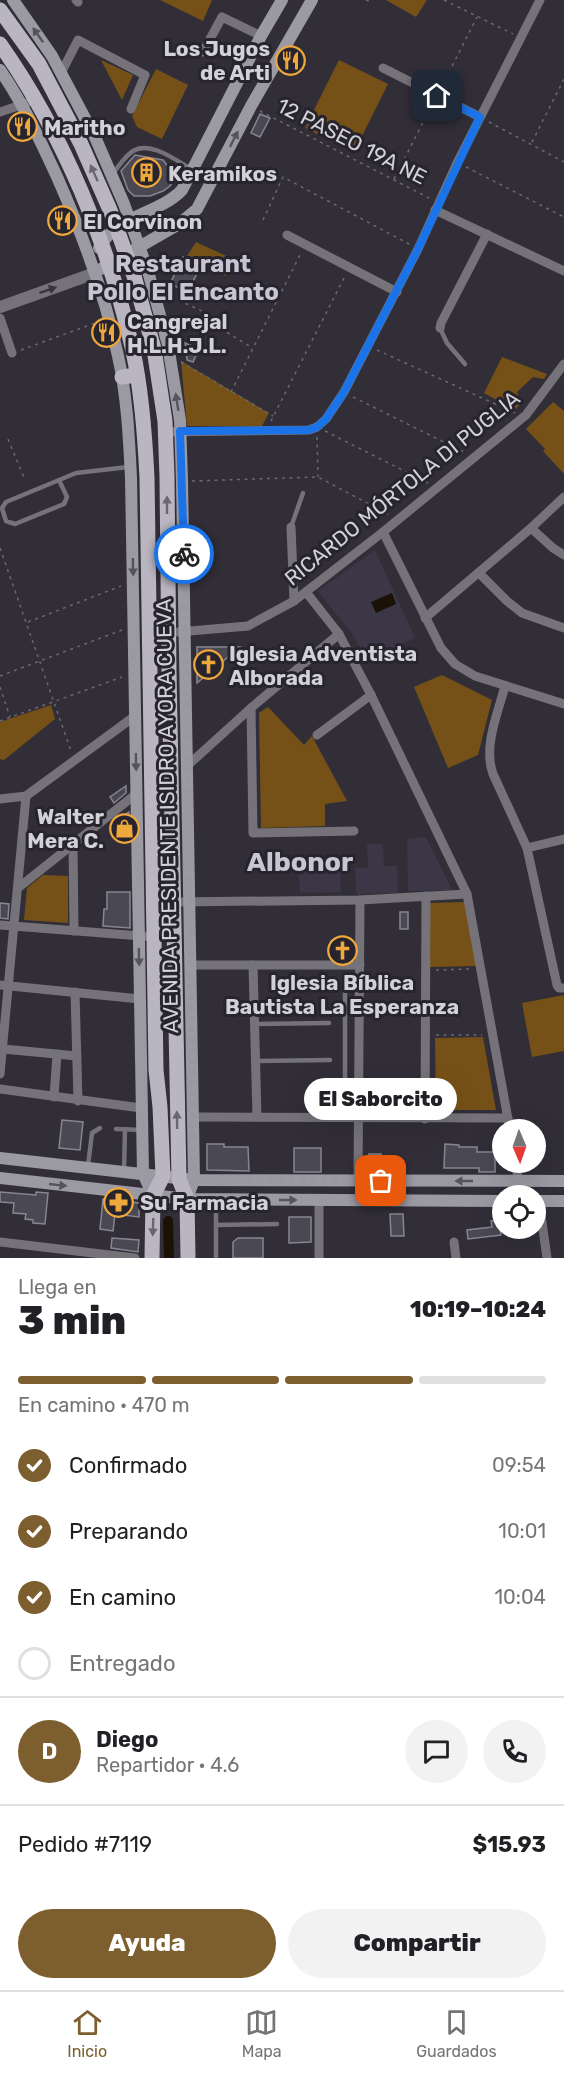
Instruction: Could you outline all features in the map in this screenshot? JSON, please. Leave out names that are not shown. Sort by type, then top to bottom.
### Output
[{"type":"main road","name":"AVENIDA PRESIDENTE ISIDRO AYORA CUEVA","points":[[13,0],[52,56],[95,136],[111,175],[123,223],[133,250],[153,288],[170,356],[173,432],[168,633],[173,902],[188,1258]]},
{"type":"main road","points":[[95,273],[97,253],[101,245],[123,223],[174,198],[182,190],[261,36],[282,0]]},
{"type":"main road","points":[[95,273],[179,224],[197,209],[251,106],[312,0]]},
{"type":"main road","name":"AVENIDA PRESIDENTE ISIDRO AYORA CUEVA","points":[[0,10],[39,64],[123,223]]},
{"type":"main road","name":"AVENIDA PRESIDENTE ISIDRO AYORA CUEVA","points":[[0,44],[22,75],[28,103],[95,273],[129,376],[145,435],[139,631],[146,936],[140,999],[143,1173],[153,1196],[152,1258]]},
{"type":"main road","name":"AVENIDA PRESIDENTE ISIDRO AYORA CUEVA","points":[[0,70],[28,103],[63,153],[109,265],[124,315],[129,376],[133,581],[139,631],[134,673],[136,794],[160,1107],[163,1176],[153,1196]]},
{"type":"main road","name":"AVENIDA PRESIDENTE ISIDRO AYORA CUEVA","points":[[133,250],[182,481],[190,965],[186,1179]]},
{"type":"main road","points":[[139,631],[160,634],[165,639],[166,664],[169,671]]},
{"type":"main road","points":[[0,1158],[186,1179],[564,1181]]},
{"type":"main road","points":[[0,1178],[187,1199],[492,1201]]},
{"type":"main road","points":[[546,1201],[564,1201]]},
{"type":"street","points":[[173,432],[309,430],[317,427],[326,419],[344,392],[418,249],[457,163],[540,0]]},
{"type":"street","points":[[203,52],[222,16],[261,36]]},
{"type":"street","points":[[61,73],[78,40],[146,75],[131,109]]},
{"type":"street","points":[[383,68],[480,117]]},
{"type":"street","points":[[0,112],[28,103]]},
{"type":"street","points":[[437,206],[487,234],[564,271]]},
{"type":"street","points":[[440,328],[487,234]]},
{"type":"street","points":[[287,235],[396,292]]},
{"type":"street","points":[[0,307],[95,273]]},
{"type":"street","points":[[0,318],[12,353]]},
{"type":"street","name":"RICARDO MÓRTOLA DI PUGLIA","points":[[185,632],[250,626],[294,601],[383,532],[523,417],[564,364]]},
{"type":"street","points":[[424,618],[479,573],[564,497]]},
{"type":"street","points":[[291,527],[294,601]]},
{"type":"street","points":[[531,528],[564,555]]},
{"type":"street","points":[[383,532],[424,618],[441,648],[454,664],[475,676],[564,704]]},
{"type":"street","points":[[479,573],[522,613],[564,628]]},
{"type":"street","points":[[199,1117],[508,1118],[467,894],[371,694],[339,634],[306,592]]},
{"type":"street","points":[[168,633],[185,632]]},
{"type":"street","points":[[187,766],[251,708],[339,634]]},
{"type":"street","points":[[505,686],[491,741],[490,762],[493,774],[527,848],[561,986]]},
{"type":"street","points":[[317,735],[371,694]]},
{"type":"street","points":[[251,708],[253,833],[354,831]]},
{"type":"street","points":[[0,799],[26,796],[135,716]]},
{"type":"street","points":[[18,888],[136,794]]},
{"type":"street","points":[[0,1074],[3,1049],[4,985],[15,927],[26,796]]},
{"type":"street","points":[[527,848],[564,839]]},
{"type":"street","points":[[73,843],[74,931]]},
{"type":"street","points":[[173,902],[360,900],[467,894]]},
{"type":"street","points":[[425,1119],[426,896]]},
{"type":"street","points":[[358,1181],[360,900]]},
{"type":"street","points":[[0,925],[146,936]]},
{"type":"street","points":[[190,965],[360,969]]},
{"type":"street","points":[[254,965],[257,1117]]},
{"type":"street","points":[[4,985],[140,999]]},
{"type":"street","points":[[75,992],[78,1101]]},
{"type":"street","points":[[3,1049],[76,1056]]},
{"type":"street","points":[[54,1098],[57,1054]]},
{"type":"street","points":[[0,1089],[141,1108]]},
{"type":"street","points":[[517,1173],[518,1181]]},
{"type":"street","points":[[319,1200],[319,1258]]},
{"type":"street","points":[[544,1239],[547,1258]]},
{"type":"street","points":[[0,1242],[85,1255],[135,1258]]},
{"type":"street","points":[[454,1242],[456,1258]]},
{"type":"street","points":[[36,1258],[37,1246]]},
{"type":"lane","points":[[111,175],[130,153],[139,148],[152,149],[192,170]]},
{"type":"lane","points":[[440,328],[447,343],[465,364]]},
{"type":"lane","points":[[59,480],[67,497],[64,504],[15,524],[6,521],[2,508],[6,501],[76,473],[131,467]]},
{"type":"lane","points":[[291,527],[303,493]]},
{"type":"lane","points":[[358,1106],[349,1095],[345,1084],[345,1001],[347,985],[360,969]]},
{"type":"lane","points":[[255,1024],[329,1023]]},
{"type":"lane","points":[[256,1061],[330,1060]]},
{"type":"lane","points":[[88,1168],[92,1133],[100,1128]]},
{"type":"lane","points":[[116,1129],[142,1130]]},
{"type":"lane","points":[[124,1171],[125,1129]]},
{"type":"lane","points":[[216,1200],[216,1258]]},
{"type":"lane","points":[[216,1225],[277,1224]]},
{"type":"path","points":[[366,0],[371,2]]},
{"type":"path","points":[[444,0],[521,38]]},
{"type":"path","points":[[531,144],[564,79]]},
{"type":"path","name":"12 PASEO 19A NE","points":[[251,106],[437,206]]},
{"type":"path","points":[[480,117],[564,162]]},
{"type":"path","points":[[457,163],[564,217]]},
{"type":"path","points":[[262,220],[283,177],[418,249]]},
{"type":"path","points":[[231,392],[306,244]]},
{"type":"path","points":[[266,429],[349,267]]},
{"type":"path","points":[[153,288],[214,317],[223,330],[253,347]]},
{"type":"path","points":[[12,353],[109,318]]},
{"type":"path","points":[[368,346],[523,417]]},
{"type":"path","points":[[170,356],[273,416]]},
{"type":"path","points":[[344,392],[475,457]]},
{"type":"path","points":[[318,477],[317,427],[437,488]]},
{"type":"path","points":[[8,439],[25,480]]},
{"type":"path","points":[[182,481],[318,477],[398,519]]},
{"type":"path","points":[[0,548],[75,761]]},
{"type":"path","points":[[26,623],[133,581]]},
{"type":"path","points":[[0,676],[139,631]]},
{"type":"path","points":[[0,721],[134,673]]},
{"type":"path","points":[[0,687],[10,717]]},
{"type":"path","points":[[426,970],[480,969]]},
{"type":"path","points":[[425,1035],[492,1035]]},
{"type":"shaded area","points":[[160,0],[212,0],[203,21]]},
{"type":"shaded area","points":[[386,0],[427,0],[416,17]]},
{"type":"shaded area","points":[[101,60],[133,75],[122,100]]},
{"type":"shaded area","points":[[339,60],[388,84],[354,152],[305,128]]},
{"type":"shaded area","points":[[156,69],[188,85],[162,139],[137,127],[132,116]]},
{"type":"shaded area","points":[[196,242],[235,260],[226,276],[187,256]]},
{"type":"shaded area","points":[[502,357],[547,374],[544,379],[533,377],[517,392],[522,403],[514,410],[484,393]]},
{"type":"shaded area","points":[[181,361],[269,413],[262,426],[187,426]]},
{"type":"shaded area","points":[[553,402],[564,411],[564,474],[526,429]]},
{"type":"shaded area","points":[[375,550],[415,638],[367,660],[353,635],[318,591]]},
{"type":"shaded area","points":[[392,593],[396,604],[376,613],[371,602]]},
{"type":"shaded area","points":[[442,675],[492,700],[478,755],[448,768],[414,687]]},
{"type":"shaded area","points":[[51,705],[55,719],[4,760],[0,759],[0,722]]},
{"type":"shaded area","points":[[268,707],[304,745],[312,736],[347,801],[325,804],[325,826],[261,828],[259,713]]},
{"type":"shaded area","points":[[426,837],[452,890],[408,891],[407,839]]},
{"type":"shaded area","points":[[367,844],[383,844],[384,866],[397,866],[398,893],[356,894],[355,868],[368,868]]},
{"type":"shaded area","points":[[340,861],[341,892],[300,893],[298,862]]},
{"type":"shaded area","points":[[43,875],[68,876],[68,923],[24,920],[27,888]]},
{"type":"shaded area","points":[[465,902],[477,966],[429,967],[430,903]]},
{"type":"shaded area","points":[[564,995],[564,1051],[532,1057],[522,1003]]},
{"type":"shaded area","points":[[483,1037],[496,1110],[436,1110],[435,1038]]},
{"type":"building","points":[[260,114],[270,118],[260,137],[251,133]]},
{"type":"building","name":"Keramikos","points":[[135,155],[163,160],[176,177],[170,186],[150,196],[134,196],[128,190],[121,171]]},
{"type":"building","points":[[183,257],[201,265],[188,292],[170,284]]},
{"type":"building","points":[[185,343],[199,349],[193,362],[187,360]]},
{"type":"building","name":"Iglesia Adventista Alborada","points":[[197,647],[240,647],[197,683]]},
{"type":"building","points":[[126,786],[126,793],[114,803],[110,797]]},
{"type":"building","name":"Walter Mera C.","points":[[129,812],[129,837],[119,837],[118,819]]},
{"type":"building","points":[[107,892],[130,892],[130,928],[103,926],[104,909],[107,909]]},
{"type":"building","points":[[0,903],[9,904],[8,919],[0,918]]},
{"type":"building","points":[[400,912],[408,912],[408,929],[400,929]]},
{"type":"building","name":"Iglesia Bíblica Bautista La Esperanza","points":[[331,941],[352,941],[352,958],[331,958]]},
{"type":"building","points":[[62,1120],[83,1122],[80,1150],[59,1148]]},
{"type":"building","points":[[207,1144],[248,1147],[249,1171],[207,1170]]},
{"type":"building","points":[[445,1144],[477,1147],[477,1152],[492,1152],[492,1172],[479,1172],[479,1168],[444,1168]]},
{"type":"building","points":[[294,1148],[321,1148],[321,1172],[294,1172]]},
{"type":"building","points":[[369,1154],[381,1154],[381,1169],[369,1169]]},
{"type":"building","points":[[0,1192],[36,1195],[36,1192],[48,1193],[45,1224],[33,1223],[33,1220],[25,1219],[26,1214],[13,1213],[14,1203],[0,1202]]},
{"type":"building","points":[[103,1199],[139,1203],[139,1217],[115,1214],[113,1231],[100,1229]]},
{"type":"building","points":[[390,1214],[403,1214],[404,1236],[391,1236]]},
{"type":"building","points":[[289,1217],[311,1217],[311,1242],[289,1243]]},
{"type":"building","points":[[492,1227],[492,1236],[468,1239],[467,1230]]},
{"type":"building","points":[[112,1238],[139,1240],[138,1252],[111,1248]]},
{"type":"building","points":[[238,1238],[263,1238],[263,1258],[233,1258],[233,1242]]},
{"type":"waterway","points":[[168,1221],[169,1258]]},
{"type":"way so far","points":[[184,554],[194,1180],[381,1181]]},
{"type":"place","name":"Los Jugos de Arti","points":[[291,60]]},
{"type":"place","name":"Maritho","points":[[23,127]]},
{"type":"place","name":"Keramikos","points":[[147,173]]},
{"type":"place","name":"El Corvinon","points":[[62,221]]},
{"type":"place","name":"Cangrejal H.L.H.J.L.","points":[[106,333]]},
{"type":"place","name":"Iglesia Adventista Alborada","points":[[208,665]]},
{"type":"place","name":"Walter Mera C.","points":[[125,828]]},
{"type":"place","name":"Iglesia Bíblica Bautista La Esperanza","points":[[342,951]]},
{"type":"place","name":"El Saborcito","points":[[381,1181]]},
{"type":"place","name":"Su Farmacia","points":[[119,1202]]},
{"type":"district","name":"Restaurant Pollo El Encanto","points":[[183,278]]},
{"type":"district","name":"Albonor","points":[[300,862]]},
{"type":"route","points":[[184,554],[180,431],[309,430],[317,427],[326,419],[344,392],[418,249],[480,117],[437,96]]}]
